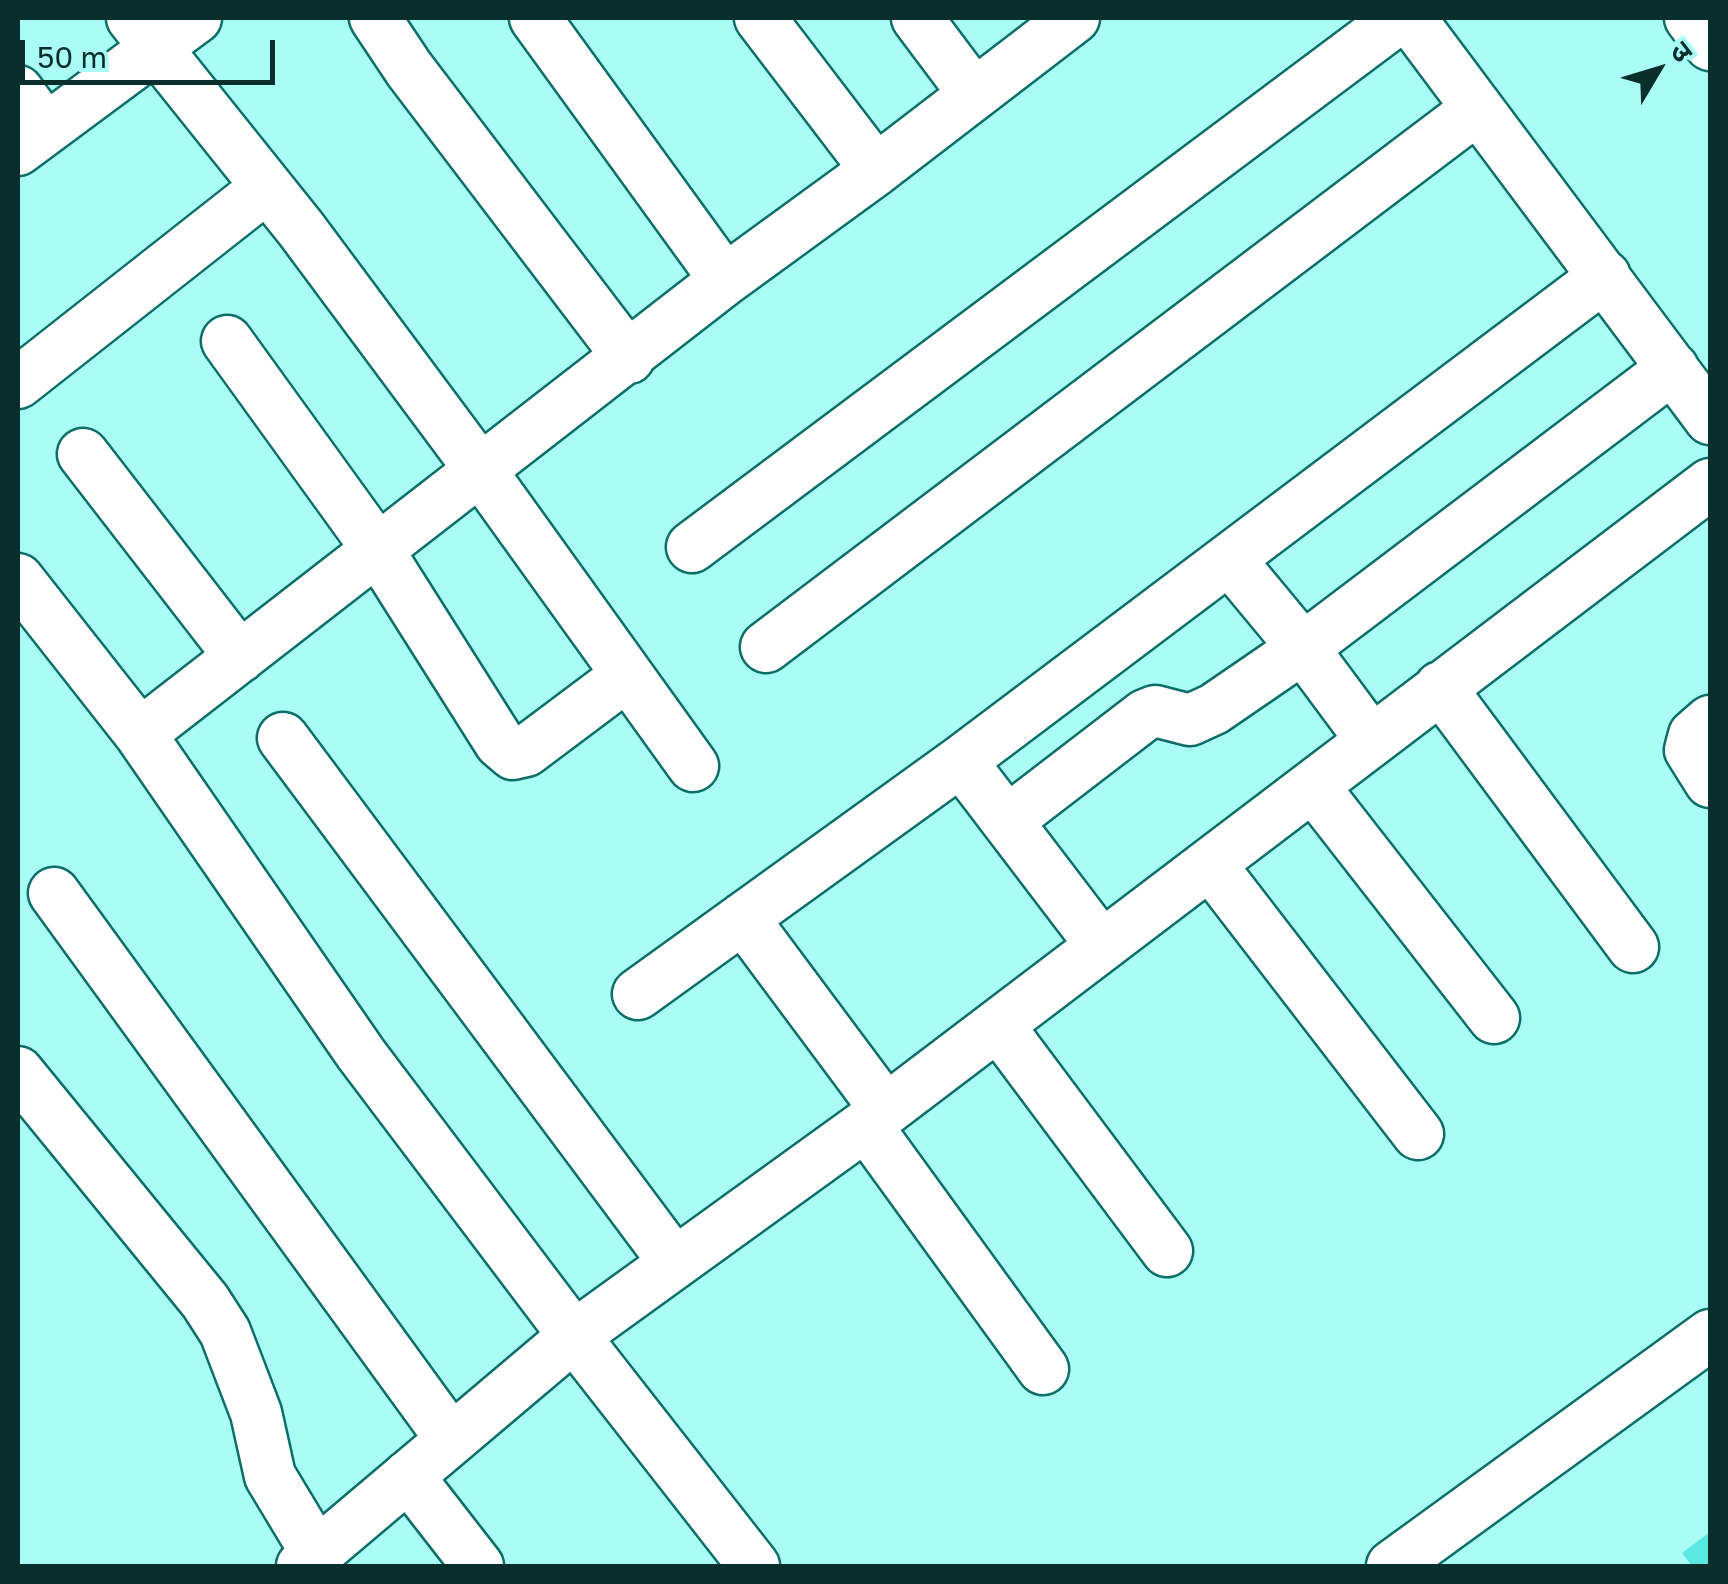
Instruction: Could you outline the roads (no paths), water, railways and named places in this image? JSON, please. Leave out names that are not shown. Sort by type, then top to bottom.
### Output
[{"type":"street","points":[[27,124],[144,32],[196,18]]},
{"type":"street","points":[[375,18],[628,358]]},
{"type":"street","points":[[535,18],[725,280]]},
{"type":"street","points":[[760,18],[876,170]]},
{"type":"street","points":[[917,18],[974,94]]},
{"type":"street","points":[[140,734],[725,280],[1074,18]]},
{"type":"street","points":[[692,547],[1399,18]]},
{"type":"street","points":[[1410,18],[1710,419]]},
{"type":"street","points":[[1690,18],[1710,45]]},
{"type":"street","points":[[144,32],[267,187],[481,471],[693,766]]},
{"type":"street","points":[[766,647],[1477,109]]},
{"type":"street","points":[[18,383],[267,187]]},
{"type":"street","points":[[638,994],[961,761],[1605,276]]},
{"type":"street","points":[[227,341],[378,550],[500,744],[513,754],[540,743],[626,676]]},
{"type":"street","points":[[1007,822],[1144,716],[1155,712],[1179,719],[1199,718],[1302,648],[1673,368]]},
{"type":"street","points":[[83,454],[240,657]]},
{"type":"street","points":[[18,1072],[205,1301],[225,1332],[256,1413],[270,1476],[309,1560],[574,1336],[876,1117],[1710,484]]},
{"type":"street","points":[[1230,560],[1372,741]]},
{"type":"street","points":[[18,579],[140,734],[361,1054],[754,1566]]},
{"type":"street","points":[[1440,686],[1633,947]]},
{"type":"street","points":[[1710,720],[1694,734],[1690,750],[1710,782]]},
{"type":"street","points":[[283,738],[674,1262]]},
{"type":"street","points":[[961,761],[1102,946]]},
{"type":"street","points":[[1313,786],[1494,1018]]},
{"type":"street","points":[[1210,864],[1418,1134]]},
{"type":"street","points":[[54,892],[451,1439]]},
{"type":"street","points":[[744,918],[1042,1369]]},
{"type":"street","points":[[998,1024],[1168,1252]]},
{"type":"street","points":[[1392,1566],[1710,1335]]},
{"type":"street","points":[[408,1476],[478,1566]]},
{"type":"water","points":[[1710,1532],[1710,1566],[1692,1566],[1682,1553]]}]
